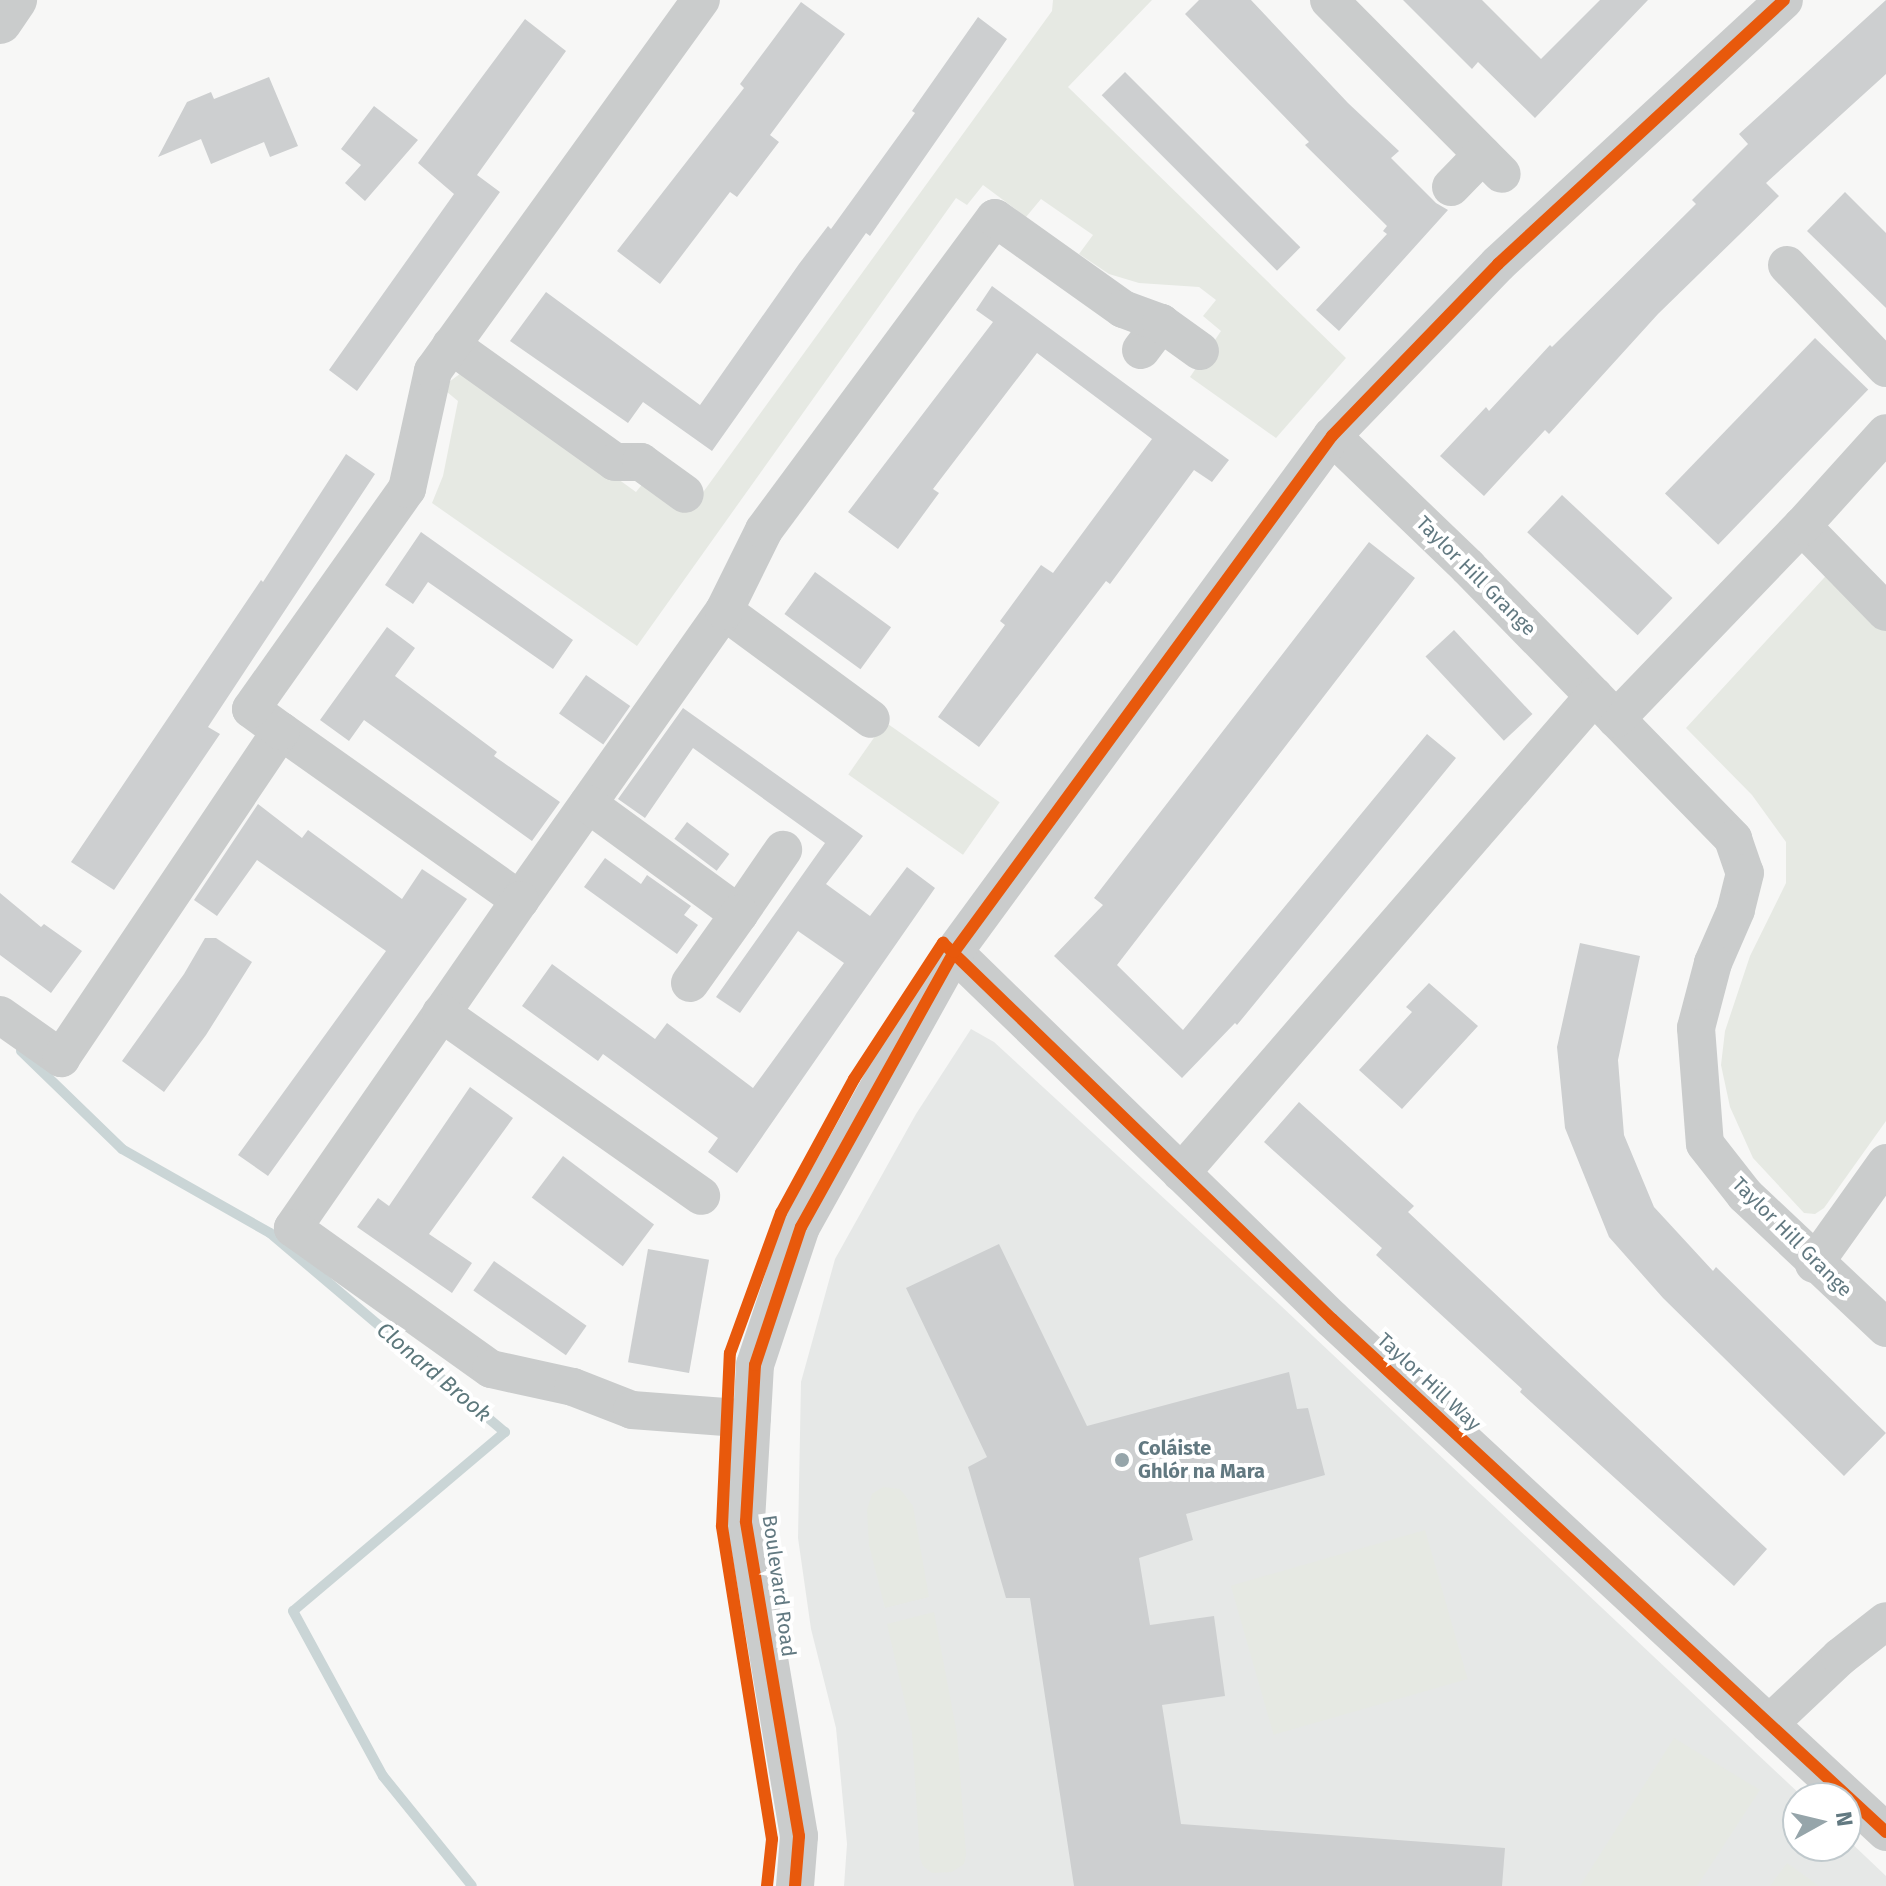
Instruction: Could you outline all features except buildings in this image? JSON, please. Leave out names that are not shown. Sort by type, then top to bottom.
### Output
[{"type":"street","points":[[0,22],[15,0]]},
{"type":"street","points":[[520,900],[251,709],[407,489],[427,385],[451,345],[701,0]]},
{"type":"street","points":[[1329,0],[1492,164],[1451,187]]},
{"type":"street","name":"Boulevard Road","points":[[795,1886],[799,1836],[746,1521],[755,1365],[801,1227],[954,952],[1332,436],[1498,264],[1784,0]]},
{"type":"street","points":[[752,1419],[632,1410],[573,1387],[491,1369],[293,1228],[724,611],[764,530],[995,218],[1123,309],[1151,337],[1200,351]]},
{"type":"street","points":[[1787,265],[1886,368]]},
{"type":"street","points":[[451,345],[615,462],[641,462],[685,494]]},
{"type":"street","points":[[1181,1173],[1605,707],[1802,526],[1886,433]]},
{"type":"street","name":"Taylor Hill Grange","points":[[1332,436],[1468,567],[1733,839],[1745,873],[1736,910],[1713,963],[1696,1028],[1705,1144],[1745,1195],[1814,1264],[1886,1328]]},
{"type":"street","points":[[1802,526],[1886,612]]},
{"type":"street","points":[[724,611],[871,719]]},
{"type":"street","points":[[0,1015],[61,1058],[281,731]]},
{"type":"street","points":[[588,804],[739,914]]},
{"type":"street","points":[[690,983],[783,850]]},
{"type":"street","name":"Taylor Hill Way","points":[[954,952],[1332,1319],[1886,1832]]},
{"type":"street","points":[[441,1013],[701,1196]]},
{"type":"street","points":[[1814,1264],[1886,1163]]},
{"type":"street","points":[[1769,1724],[1840,1657],[1886,1621]]},
{"type":"shaded area","points":[[1053,0],[1152,0],[1068,87],[1346,358],[1276,438],[1190,377],[1221,331],[1203,316],[1216,300],[1199,287],[1139,283],[1109,274],[1079,254],[1093,235],[1041,199],[1026,217],[983,185],[967,205],[956,198],[637,646],[432,503],[443,476],[458,401],[447,392],[449,382],[461,373],[475,376],[636,492],[644,482],[696,502],[1052,11]]},
{"type":"shaded area","points":[[1834,567],[1886,622],[1886,1121],[1824,1208],[1815,1214],[1804,1213],[1753,1158],[1730,1107],[1721,1065],[1725,1031],[1750,956],[1786,883],[1786,842],[1752,795],[1686,728]]},
{"type":"shaded area","points":[[885,722],[1000,802],[963,855],[848,774]]},
{"type":"shaded area","name":"Coláiste Ghlór na Mara","points":[[971,1029],[994,1042],[1280,1305],[1787,1782],[1782,1782],[1782,1862],[1862,1862],[1862,1853],[1886,1876],[1886,1886],[844,1886],[847,1844],[836,1728],[811,1629],[798,1538],[801,1382],[835,1259],[916,1114]]},
{"type":"shaded area","points":[[883,1487],[900,1489],[913,1506],[929,1597],[885,1608],[869,1545],[867,1510],[872,1494]]},
{"type":"shaded area","points":[[1425,1530],[1468,1679],[1274,1735],[1231,1586]]},
{"type":"shaded area","points":[[934,1612],[957,1734],[966,1854],[964,1864],[952,1872],[932,1873],[923,1866],[920,1858],[912,1733],[887,1624]]},
{"type":"shaded area","points":[[1674,1738],[1760,1790],[1697,1886],[1580,1886]]},
{"type":"shaded area","points":[[1787,1863],[1819,1886],[1770,1886]]},
{"type":"waterway","name":"Clonard Brook","points":[[21,1051],[122,1149],[270,1233],[505,1432],[293,1611],[383,1776],[472,1886]]},
{"type":"cycle path","points":[[795,1886],[799,1836],[746,1521],[755,1365],[801,1227],[954,952],[1332,436],[1498,264],[1784,0]]},
{"type":"cycle path","points":[[767,1886],[772,1839],[722,1526],[730,1353],[781,1213],[854,1079],[943,943],[1332,1319],[1886,1832]]},
{"type":"place","name":"Coláiste Ghlór na Mara","points":[[1122,1460]]}]
